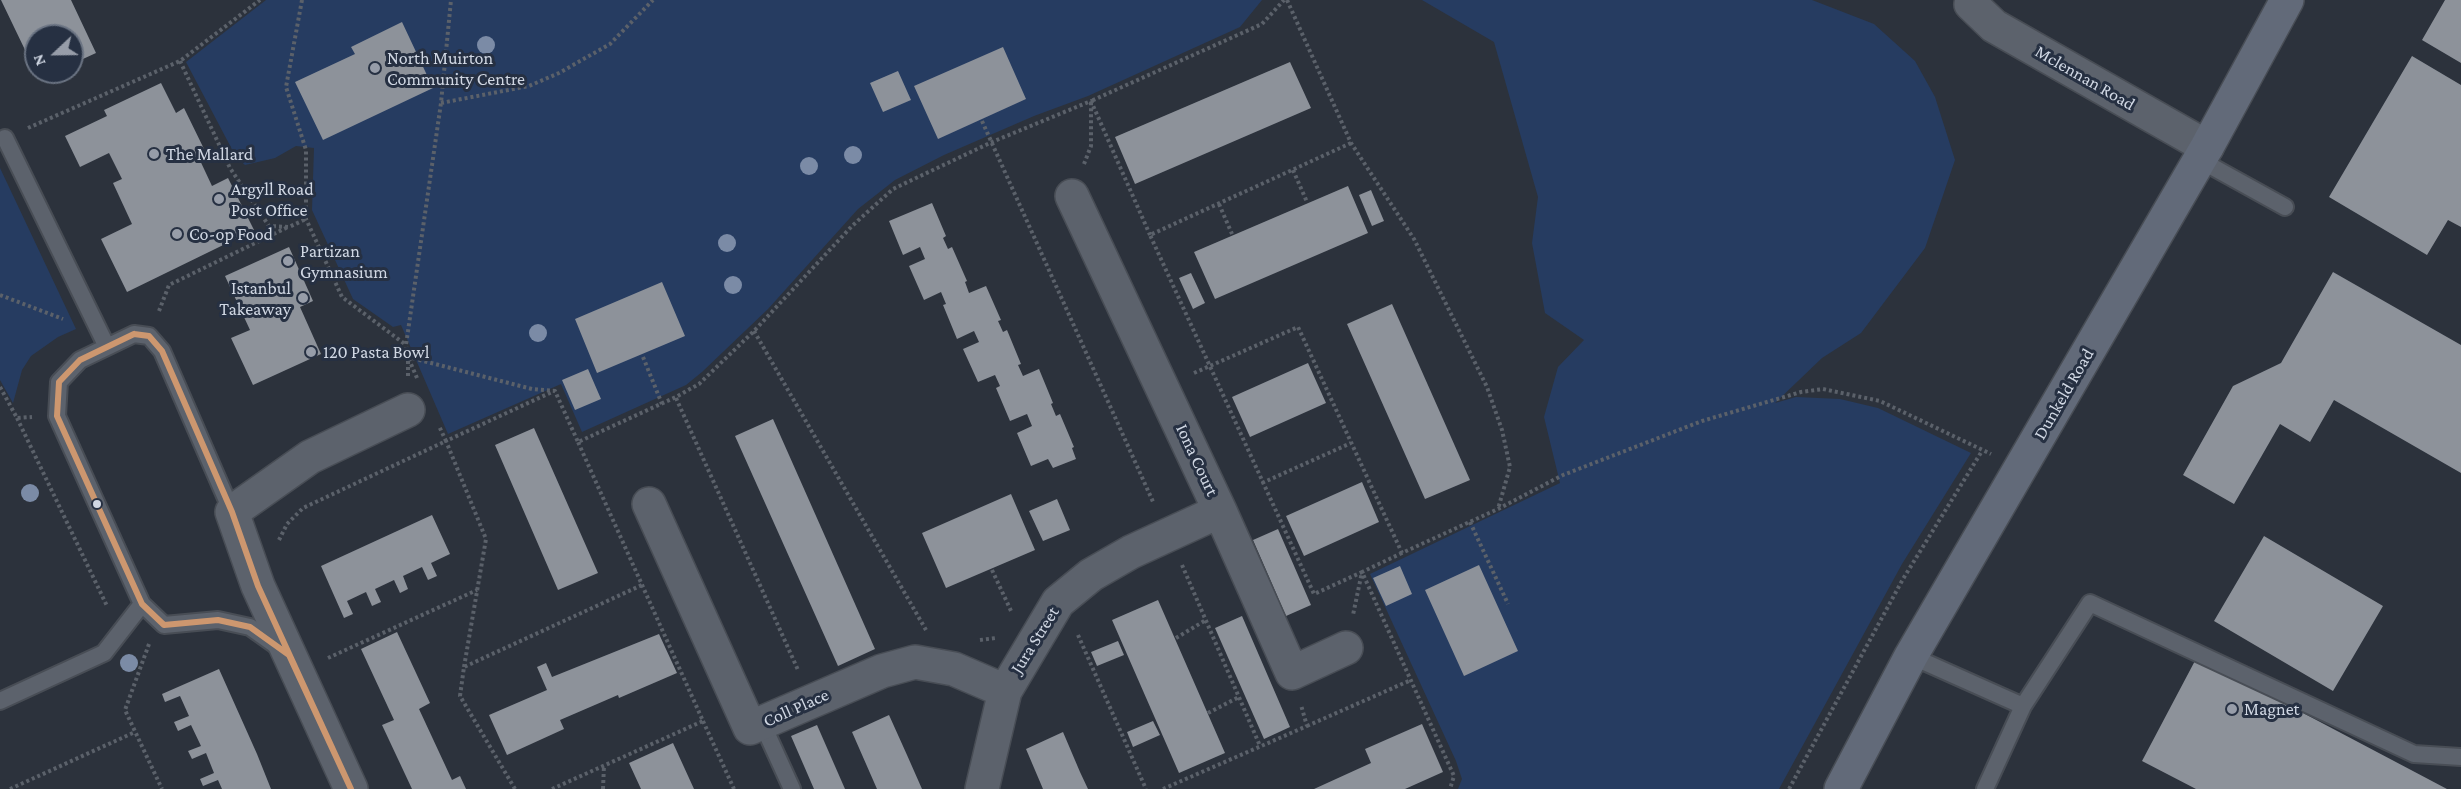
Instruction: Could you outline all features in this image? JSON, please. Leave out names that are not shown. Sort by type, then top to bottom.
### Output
[{"type":"main road","name":"Dunkeld Road","points":[[1840,789],[1911,656],[2204,154],[2287,0]]},
{"type":"street","name":"Mclennan Road","points":[[1972,0],[1971,4],[1994,26],[2204,154]]},
{"type":"street","name":"Iona Court","points":[[1072,196],[1220,510],[1292,673]]},
{"type":"street","points":[[351,789],[304,658],[258,586],[232,512],[309,457],[422,406]]},
{"type":"street","name":"Coll Place","points":[[649,504],[750,729],[882,671],[915,662],[954,669],[1005,691]]},
{"type":"street","name":"Jura Street","points":[[982,789],[1005,691],[1035,636],[1062,599],[1091,575],[1131,552],[1220,510]]},
{"type":"street","points":[[1292,673],[1346,648]]},
{"type":"lane","points":[[5,138],[105,341]]},
{"type":"lane","points":[[2204,154],[2285,207]]},
{"type":"lane","points":[[232,512],[162,351],[149,336],[134,334],[105,341],[80,360],[59,382],[57,416],[142,604],[164,625],[218,620],[250,627],[304,658]]},
{"type":"lane","points":[[1985,789],[2023,706],[2090,603],[2414,754],[2461,757]]},
{"type":"lane","points":[[0,701],[104,653],[142,604]]},
{"type":"lane","points":[[1911,656],[2023,706]]},
{"type":"lane","points":[[762,723],[792,789]]},
{"type":"path","points":[[5,138],[180,61],[260,0]]},
{"type":"path","points":[[302,0],[286,87],[306,150],[306,219],[342,297],[406,345]]},
{"type":"path","points":[[451,0],[441,103],[406,345],[422,406],[446,441],[486,538],[460,696],[514,789]]},
{"type":"path","points":[[441,103],[529,86],[559,73],[610,44],[653,0]]},
{"type":"path","points":[[578,442],[676,398],[699,384],[754,331],[852,226],[893,189],[992,142],[1091,101],[1262,24],[1286,0],[1351,143],[1414,239],[1487,387],[1502,430],[1510,467],[1498,509]]},
{"type":"path","points":[[180,61],[230,168],[269,226],[289,227]]},
{"type":"path","points":[[1072,196],[1091,146],[1091,101]]},
{"type":"path","points":[[1091,101],[1209,367],[1314,594],[1498,509],[1563,475],[1702,421],[1801,392],[1823,389],[1880,400],[1982,451],[2023,464]]},
{"type":"path","points":[[982,121],[1156,513]]},
{"type":"path","points":[[1150,235],[1351,143]]},
{"type":"path","points":[[1293,170],[1308,202]]},
{"type":"path","points":[[1219,204],[1232,234]]},
{"type":"path","points":[[149,336],[169,285],[306,219]]},
{"type":"path","points":[[0,294],[105,341]]},
{"type":"path","points":[[1163,387],[1298,327],[1402,553]]},
{"type":"path","points":[[754,331],[927,632],[917,636]]},
{"type":"path","points":[[408,357],[532,389],[555,391]]},
{"type":"path","points":[[408,357],[422,406]]},
{"type":"path","points":[[643,357],[662,404]]},
{"type":"path","points":[[0,387],[111,612],[123,628],[147,647],[155,649]]},
{"type":"path","points":[[276,549],[287,524],[303,508],[555,391]]},
{"type":"path","points":[[555,391],[734,789]]},
{"type":"path","points":[[676,398],[800,675]]},
{"type":"path","points":[[17,418],[57,416]]},
{"type":"path","points":[[1262,483],[1351,442]]},
{"type":"path","points":[[1789,789],[1904,579],[1982,451]]},
{"type":"path","points":[[1470,522],[1508,604]]},
{"type":"path","points":[[1173,559],[1181,564],[1260,746]]},
{"type":"path","points":[[992,570],[1015,618]]},
{"type":"path","points":[[1346,648],[1362,572]]},
{"type":"path","points":[[1362,572],[1454,776],[1450,789]]},
{"type":"path","points":[[464,667],[642,585]]},
{"type":"path","points":[[304,658],[477,590]]},
{"type":"path","points":[[1062,599],[1146,789]]},
{"type":"path","points":[[1176,638],[1206,620]]},
{"type":"path","points":[[162,789],[125,710],[147,647],[164,625]]},
{"type":"path","points":[[977,641],[1002,636]]},
{"type":"path","points":[[1292,673],[1307,726]]},
{"type":"path","points":[[1163,789],[1411,680]]},
{"type":"path","points":[[1208,713],[1239,697]]},
{"type":"path","points":[[552,789],[703,721]]},
{"type":"path","points":[[10,789],[135,732]]},
{"type":"path","points":[[603,789],[604,765]]},
{"type":"shaded area","points":[[266,0],[1262,0],[1240,27],[1088,96],[1034,116],[944,155],[895,180],[858,209],[768,309],[686,385],[582,432],[561,384],[448,434],[401,325],[393,327],[353,299],[312,210],[314,148],[296,146],[275,158],[245,165],[236,157],[186,62]]},
{"type":"shaded area","points":[[1422,0],[1812,0],[1874,24],[1915,61],[1935,97],[1955,160],[1925,248],[1861,333],[1822,358],[1775,403],[1796,397],[1840,399],[1878,408],[1971,453],[1902,564],[1779,789],[1458,789],[1462,779],[1456,761],[1370,574],[1560,483],[1544,417],[1558,367],[1584,340],[1545,313],[1532,243],[1538,197],[1494,42]]},
{"type":"shaded area","points":[[0,168],[76,329],[58,337],[31,356],[22,370],[13,403],[0,380]]},
{"type":"building","points":[[1,0],[71,0],[82,24],[24,24],[24,48]]},
{"type":"building","points":[[2445,0],[2461,0],[2461,63],[2422,40]]},
{"type":"building","name":"North Muirton Community Centre","points":[[402,22],[433,88],[323,140],[295,82],[355,54],[351,47]]},
{"type":"building","points":[[84,28],[96,53],[84,58]]},
{"type":"building","points":[[1003,47],[1026,99],[938,139],[914,86]]},
{"type":"building","points":[[2412,56],[2461,85],[2461,227],[2448,220],[2427,255],[2329,197]]},
{"type":"building","points":[[1290,62],[1311,108],[1135,184],[1115,137]]},
{"type":"building","points":[[898,71],[911,100],[883,112],[870,83]]},
{"type":"building","points":[[161,83],[176,113],[184,108],[205,151],[197,154],[212,186],[228,178],[254,230],[127,292],[101,239],[132,224],[113,183],[122,179],[109,153],[80,167],[65,136],[107,116],[104,110]]},
{"type":"building","points":[[1348,186],[1368,233],[1215,299],[1194,252]]},
{"type":"building","points":[[1371,190],[1384,221],[1372,226],[1359,195]]},
{"type":"building","points":[[932,203],[946,236],[943,238],[948,249],[952,247],[967,281],[965,282],[969,293],[986,286],[1001,320],[998,321],[1003,332],[1007,330],[1021,364],[1018,365],[1023,376],[1039,369],[1056,416],[1060,414],[1074,447],[1072,448],[1076,459],[1053,468],[1048,459],[1031,466],[1017,433],[1032,426],[1027,414],[1010,421],[996,388],[1000,386],[995,375],[978,382],[963,349],[979,342],[974,331],[957,339],[943,305],[946,304],[941,292],[924,300],[909,266],[925,259],[920,247],[903,255],[889,221]]},
{"type":"building","points":[[289,247],[313,301],[300,307],[321,354],[253,385],[231,338],[250,330],[225,276]]},
{"type":"building","points":[[2333,272],[2461,345],[2461,473],[2334,400],[2310,442],[2280,424],[2234,504],[2183,475],[2233,386],[2281,363]]},
{"type":"building","points":[[1191,273],[1205,303],[1193,309],[1179,278]]},
{"type":"building","points":[[662,282],[685,336],[597,373],[575,319]]},
{"type":"building","points":[[1392,304],[1470,480],[1425,499],[1347,324]]},
{"type":"building","points":[[1308,363],[1326,403],[1250,437],[1232,397]]},
{"type":"building","points":[[588,369],[601,399],[575,410],[562,380]]},
{"type":"building","points":[[773,419],[875,649],[838,666],[735,436]]},
{"type":"building","points":[[534,428],[598,573],[558,590],[495,445]]},
{"type":"building","points":[[1362,482],[1379,522],[1304,556],[1286,516]]},
{"type":"building","points":[[1011,494],[1035,550],[946,588],[922,533]]},
{"type":"building","points":[[1057,499],[1070,530],[1043,541],[1029,511]]},
{"type":"building","points":[[432,515],[450,554],[431,563],[437,576],[428,580],[422,567],[403,576],[408,589],[400,593],[394,580],[375,589],[381,602],[372,606],[366,592],[347,601],[353,614],[344,618],[321,566]]},
{"type":"building","points":[[1278,529],[1311,605],[1286,616],[1253,540]]},
{"type":"building","points":[[2264,536],[2383,606],[2333,691],[2214,621]]},
{"type":"building","points":[[1479,565],[1518,651],[1464,676],[1425,590]]},
{"type":"building","points":[[1400,566],[1412,594],[1386,606],[1373,578]]},
{"type":"building","points":[[1158,600],[1225,753],[1179,773],[1112,620]]},
{"type":"building","points":[[1242,616],[1290,727],[1264,739],[1215,628]]},
{"type":"building","points":[[397,632],[430,703],[419,709],[452,780],[460,776],[466,789],[412,789],[382,725],[394,720],[361,649]]},
{"type":"building","points":[[659,634],[677,673],[560,720],[564,729],[507,755],[489,715],[547,690],[537,667],[546,663],[552,677]]},
{"type":"building","points":[[1118,641],[1124,655],[1097,666],[1091,652]]},
{"type":"building","name":"Magnet","points":[[2197,657],[2447,789],[2196,789],[2142,761]]},
{"type":"building","points":[[219,669],[271,789],[222,789],[218,780],[203,786],[200,779],[214,773],[206,753],[192,759],[188,751],[201,746],[191,725],[178,731],[174,722],[189,716],[180,696],[165,702],[162,694]]},
{"type":"building","points":[[889,715],[922,789],[877,789],[852,732]]},
{"type":"building","points":[[1153,721],[1160,735],[1133,747],[1127,732]]},
{"type":"building","points":[[1422,724],[1443,772],[1405,789],[1314,789],[1371,763],[1365,749]]},
{"type":"building","points":[[817,725],[845,789],[814,789],[791,736]]},
{"type":"building","points":[[1063,732],[1088,789],[1043,789],[1026,749]]},
{"type":"building","points":[[673,743],[694,789],[641,789],[629,763]]},
{"type":"transit line","points":[[134,334],[149,336],[162,351],[232,512],[258,586],[351,789],[289,655],[250,627],[218,620],[164,625],[142,604],[57,416],[59,382],[80,360],[134,334]]},
{"type":"place","name":"North Muirton Community Centre","points":[[375,68]]},
{"type":"place","name":"The Mallard","points":[[154,154]]},
{"type":"place","name":"Argyll Road Post Office","points":[[219,199]]},
{"type":"place","name":"Co-op Food","points":[[177,234]]},
{"type":"place","name":"Partizan Gymnasium","points":[[288,261]]},
{"type":"place","name":"Istanbul Takeaway","points":[[303,298]]},
{"type":"place","name":"120 Pasta Bowl","points":[[311,352]]},
{"type":"place","name":"Magnet","points":[[2232,709]]}]
